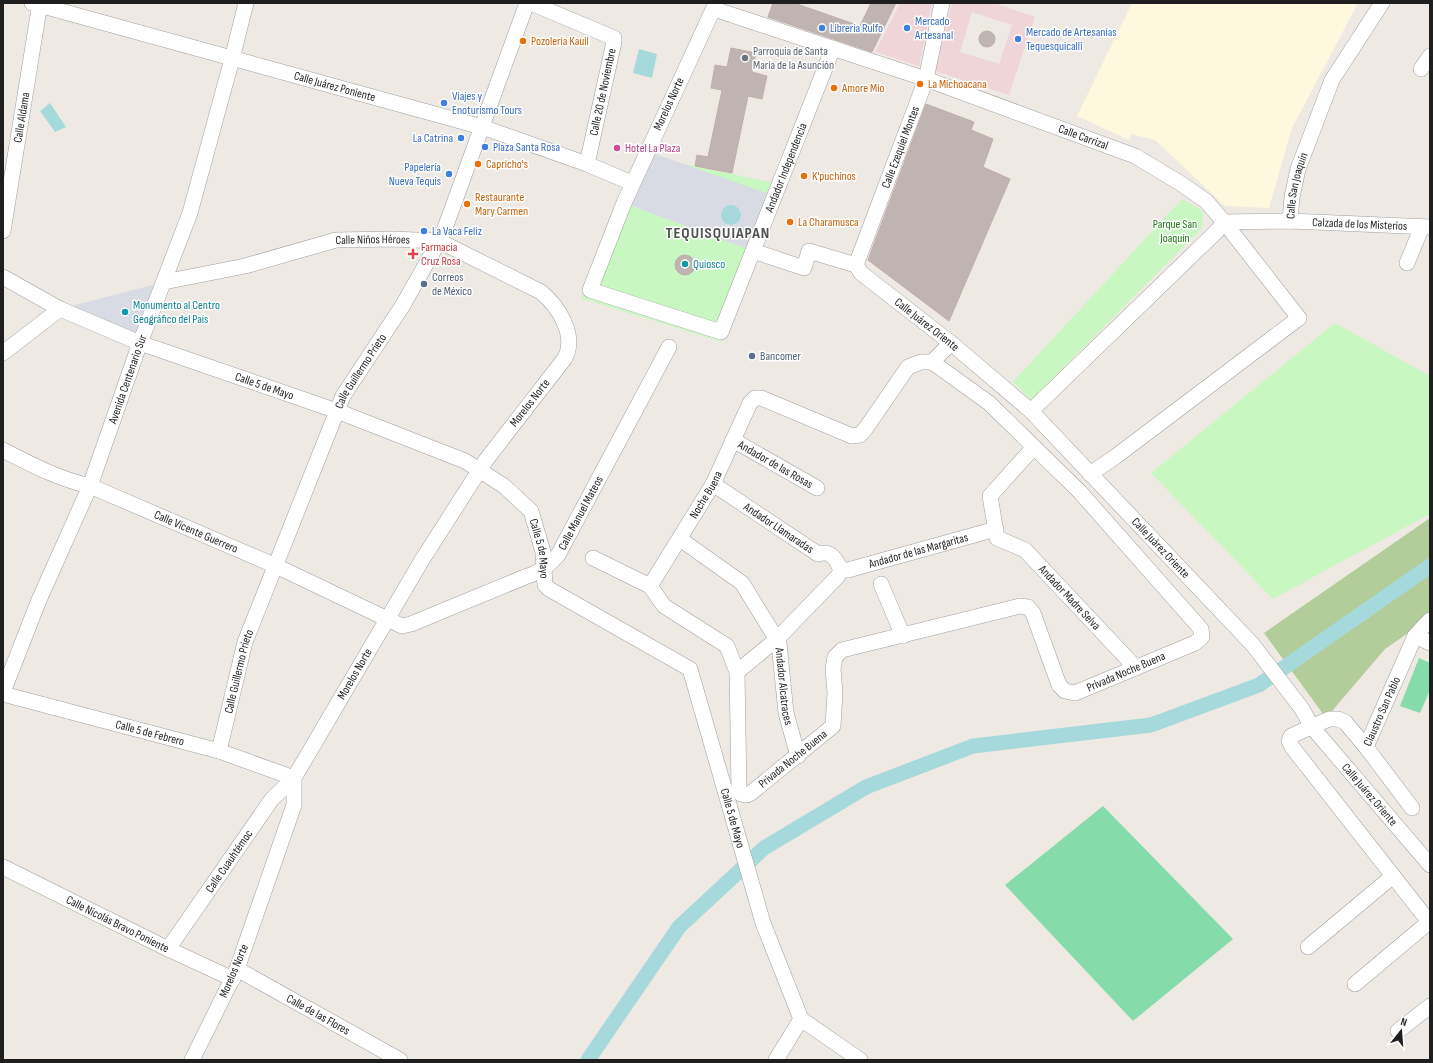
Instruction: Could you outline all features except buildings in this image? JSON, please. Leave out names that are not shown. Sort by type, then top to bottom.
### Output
[{"type":"street","name":"Avenida Centenario Sur","points":[[3,693],[39,600],[90,486],[140,343],[190,213],[246,3]]},
{"type":"street","name":"Calle Guillermo Prieto","points":[[220,751],[245,642],[337,411],[344,396],[403,305],[439,241],[482,127],[526,3]]},
{"type":"street","name":"Calle 20 de Noviembre","points":[[531,3],[614,38],[587,164]]},
{"type":"street","name":"Calle Ezequiel Montes","points":[[856,265],[926,79],[942,3]]},
{"type":"street","name":"Calle San Joaquín","points":[[1224,222],[1290,221],[1292,197],[1298,169],[1332,80],[1382,3]]},
{"type":"street","name":"Calle Juárez Poniente","points":[[37,4],[482,127],[587,164],[632,183]]},
{"type":"street","name":"Calle Aldama","points":[[3,231],[37,4]]},
{"type":"street","name":"Calle Carrizal","points":[[715,6],[926,79],[1135,156],[1180,183],[1206,201],[1224,222],[1299,318],[1115,457],[1090,474]]},
{"type":"street","name":"Morelos Norte","points":[[715,6],[632,183],[590,290],[721,332]]},
{"type":"street","name":"Andador Independencia","points":[[721,332],[833,48]]},
{"type":"street","points":[[1421,69],[1430,56]]},
{"type":"street","name":"Calzada de los Misterios","points":[[1290,221],[1426,227]]},
{"type":"street","points":[[1031,411],[1212,236],[1224,222]]},
{"type":"street","points":[[1407,263],[1426,227]]},
{"type":"street","name":"Calle Niños Héroes","points":[[164,282],[245,266],[336,240],[392,239],[439,241],[540,292],[550,299],[563,318]]},
{"type":"street","points":[[753,251],[804,268],[809,251],[856,265]]},
{"type":"street","name":"Calle Juárez Oriente","points":[[856,265],[861,273],[951,344],[1031,411],[1253,645],[1302,709],[1312,727],[1430,865]]},
{"type":"street","name":"Calle 5 de Mayo","points":[[3,277],[60,309],[140,343],[337,411],[465,461],[504,486],[531,511],[543,552],[545,585],[549,589],[690,669],[763,923],[801,1019]]},
{"type":"street","points":[[3,353],[60,309]]},
{"type":"street","name":"Morelos Norte","points":[[192,1060],[235,974],[294,805],[294,778],[422,560],[486,460],[565,358],[569,350],[569,341],[563,318]]},
{"type":"street","points":[[932,362],[951,344]]},
{"type":"street","name":"Calle Manuel Mateos","points":[[387,619],[402,626],[411,624],[536,574],[552,563],[558,555],[670,346]]},
{"type":"street","name":"Noche Buena","points":[[650,586],[680,540],[713,484],[750,403],[755,398],[760,398],[852,436],[860,435],[908,367],[921,362],[932,362]]},
{"type":"street","name":"Privada Noche Buena","points":[[737,672],[739,789],[742,794],[747,795],[752,793],[833,726],[835,692],[833,669],[835,657],[842,650],[1020,606],[1028,607],[1033,613],[1059,685],[1065,691],[1075,693],[1195,643],[1202,637],[1201,629],[1080,492],[989,403],[932,362]]},
{"type":"street","name":"Andador de las Rosas","points":[[733,440],[817,488]]},
{"type":"street","points":[[996,533],[990,496],[1034,446]]},
{"type":"street","name":"Calle Vicente Guerrero","points":[[3,450],[48,473],[71,482],[90,486],[276,566],[387,619]]},
{"type":"street","name":"Andador Llamaradas","points":[[713,484],[818,554],[830,554],[835,558],[841,570]]},
{"type":"street","name":"Andador de las Margaritas","points":[[841,570],[848,570],[996,533]]},
{"type":"street","name":"Andador Madre Selva","points":[[996,533],[1025,550],[1136,668]]},
{"type":"street","name":"Andador Alcatraces","points":[[680,540],[742,583],[777,639],[779,643],[786,713],[798,756]]},
{"type":"street","points":[[592,558],[650,586],[664,606],[727,646],[737,672],[777,639],[838,576],[841,570]]},
{"type":"street","points":[[881,584],[903,636]]},
{"type":"street","name":"Claustro San Pablo","points":[[1393,876],[1292,747],[1289,741],[1291,736],[1329,719],[1338,719],[1346,722],[1366,747],[1415,636],[1430,620]]},
{"type":"street","points":[[1415,636],[1430,643]]},
{"type":"street","name":"Calle 5 de Febrero","points":[[3,693],[220,751],[294,778]]},
{"type":"street","points":[[1366,747],[1412,808]]},
{"type":"street","name":"Calle Cuauhtémoc","points":[[168,949],[272,799],[294,778]]},
{"type":"street","name":"Calle Nicolás Bravo Poniente","points":[[3,867],[168,949],[235,974]]},
{"type":"street","points":[[1308,946],[1393,876],[1429,923],[1356,984]]},
{"type":"street","name":"Calle de las Flores","points":[[235,974],[400,1060]]},
{"type":"street","points":[[1398,1031],[1430,1006]]},
{"type":"street","points":[[776,1060],[801,1019],[860,1060]]},
{"type":"shaded area","name":"Mercado Artesanal","points":[[900,3],[932,3],[919,66],[875,52]]},
{"type":"shaded area","name":"Mercado de Artesanías Tequesquicalli","points":[[952,3],[994,3],[1035,17],[1009,95],[935,71]],"holes":[[[972,12],[1012,25],[999,64],[960,52]]]},
{"type":"shaded area","points":[[1132,3],[1358,3],[1292,128],[1269,208],[1225,206],[1155,140],[1131,134],[1129,140],[1077,116]]},
{"type":"shaded area","points":[[647,151],[775,196],[753,251],[624,203]]},
{"type":"shaded area","points":[[164,282],[139,342],[60,309]]},
{"type":"green space","points":[[647,156],[775,183],[722,342],[581,298]]},
{"type":"green space","name":"Parque San Joaquín","points":[[1182,199],[1203,211],[1202,228],[1031,400],[1013,382]]},
{"type":"green space","points":[[1335,323],[1430,376],[1430,514],[1273,599],[1151,473]]},
{"type":"green space","points":[[1430,518],[1430,618],[1385,649],[1326,718],[1264,633]]},
{"type":"green space","points":[[1419,658],[1430,663],[1430,690],[1420,713],[1400,706]]},
{"type":"green space","points":[[1103,806],[1233,939],[1133,1021],[1005,885]]},
{"type":"water","points":[[639,49],[657,54],[652,78],[633,73]]},
{"type":"water","points":[[50,103],[66,127],[55,132],[40,111]]},
{"type":"water","points":[[731,205],[738,208],[741,215],[738,222],[731,225],[724,222],[721,215],[724,208]]},
{"type":"waterway","points":[[588,1060],[679,927],[764,848],[866,787],[973,746],[1151,725],[1259,685],[1430,566]]},
{"type":"place","name":"Librería Rulfo","points":[[822,28]]},
{"type":"place","name":"Mercado Artesanal","points":[[907,28]]},
{"type":"place","name":"Mercado de Artesanías Tequesquicalli","points":[[1018,39]]},
{"type":"place","name":"Pozolería Kauil","points":[[523,41]]},
{"type":"place","name":"Parroquia de Santa María de la Asunción","points":[[745,58]]},
{"type":"place","name":"La Michoacana","points":[[920,84]]},
{"type":"place","name":"Amore Mío","points":[[834,88]]},
{"type":"place","name":"Viajes y Enoturismo Tours","points":[[444,103]]},
{"type":"place","name":"La Catrina","points":[[461,138]]},
{"type":"place","name":"Plaza Santa Rosa","points":[[485,147]]},
{"type":"place","name":"Hotel La Plaza","points":[[617,148]]},
{"type":"place","name":"Capricho's","points":[[478,164]]},
{"type":"place","name":"Papelería Nueva Tequis","points":[[449,174]]},
{"type":"place","name":"K'puchinos","points":[[804,176]]},
{"type":"place","name":"Restaurante Mary Carmen","points":[[467,204]]},
{"type":"place","name":"La Charamusca","points":[[790,222]]},
{"type":"place","name":"La Vaca Feliz","points":[[424,231]]},
{"type":"place","name":"Farmacia Cruz Rosa","points":[[413,254]]},
{"type":"place","name":"Quiosco","points":[[685,264]]},
{"type":"place","name":"Correos de México","points":[[424,284]]},
{"type":"place","name":"Monumento al Centro Geográfico del País","points":[[125,312]]},
{"type":"place","name":"Bancomer","points":[[752,356]]},
{"type":"district","name":"TEQUISQUIAPAN","points":[[718,233]]}]
